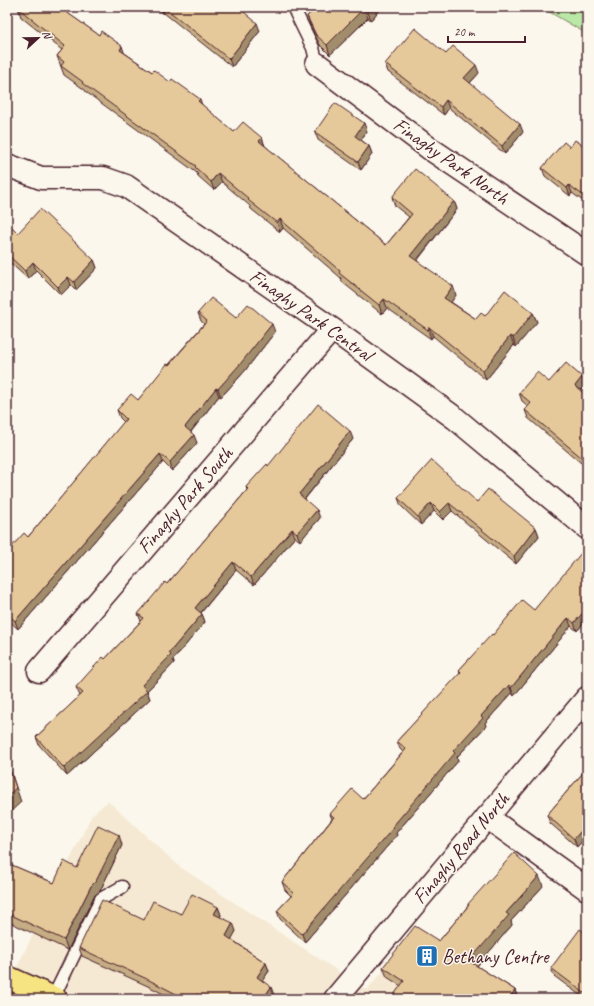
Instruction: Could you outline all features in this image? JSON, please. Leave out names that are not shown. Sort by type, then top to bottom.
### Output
[{"type":"main road","points":[[7,976],[55,998]]},
{"type":"street","name":"Finaghy Park North","points":[[317,64],[429,148],[587,254]]},
{"type":"street","name":"Finaghy Park Central","points":[[7,165],[41,178],[103,178],[126,186],[332,329],[455,418],[587,528]]},
{"type":"street","name":"Finaghy Park South","points":[[39,671],[332,329]]},
{"type":"street","name":"Finaghy Road North","points":[[335,999],[587,698]]},
{"type":"street","points":[[487,817],[587,889]]},
{"type":"lane","points":[[293,7],[313,48],[317,64]]},
{"type":"lane","points":[[55,998],[101,899],[122,887]]},
{"type":"shaded area","points":[[108,801],[180,867],[367,990],[418,930],[520,999],[7,999],[7,987],[92,815]]},
{"type":"green space","points":[[541,7],[587,7],[587,34]]},
{"type":"building","points":[[59,7],[99,35],[101,31],[122,46],[120,50],[152,72],[154,70],[170,82],[172,79],[200,99],[198,101],[234,132],[243,122],[262,138],[259,141],[386,245],[412,214],[392,197],[415,169],[454,201],[410,256],[453,286],[444,298],[476,319],[481,313],[485,316],[505,290],[533,313],[513,338],[510,336],[483,371],[429,327],[428,330],[384,299],[379,305],[339,273],[340,271],[280,219],[277,223],[248,200],[249,199],[218,173],[211,182],[195,167],[196,166],[82,83],[83,82],[61,66],[64,62],[57,56],[65,46],[18,8]]},
{"type":"building","points":[[164,7],[238,7],[257,23],[229,59]]},
{"type":"building","points":[[317,7],[369,7],[367,10],[364,8],[327,45],[316,35],[307,16]]},
{"type":"building","points":[[415,28],[446,54],[453,46],[476,65],[464,78],[520,124],[502,146],[446,100],[441,107],[385,64]]},
{"type":"building","points":[[335,103],[364,123],[355,136],[369,146],[358,162],[315,132]]},
{"type":"building","points":[[575,140],[587,148],[587,198],[569,185],[567,188],[542,168],[564,142],[570,147]]},
{"type":"building","points":[[40,209],[94,260],[74,282],[68,277],[58,287],[33,262],[25,271],[7,254],[7,222],[18,233]]},
{"type":"building","points":[[211,298],[236,318],[248,304],[272,324],[241,363],[218,389],[216,388],[185,427],[194,435],[170,462],[160,454],[15,621],[7,613],[7,552],[24,533],[28,537],[126,419],[117,410],[131,394],[138,400],[167,364],[169,365],[207,321],[198,313]]},
{"type":"building","points":[[566,363],[582,377],[575,386],[587,396],[587,462],[525,410],[531,403],[519,393],[537,372],[549,382]]},
{"type":"building","points":[[318,404],[350,431],[299,494],[317,510],[297,533],[292,529],[251,577],[233,562],[195,608],[202,614],[169,653],[171,655],[142,685],[147,691],[64,768],[36,737],[83,693],[76,687],[103,657],[105,659],[144,618],[138,614],[165,582],[167,584],[248,489],[246,487],[267,464],[268,466]]},
{"type":"building","points":[[432,460],[477,502],[488,489],[536,528],[514,556],[449,503],[440,512],[431,503],[418,517],[398,498]]},
{"type":"building","points":[[582,552],[587,557],[587,608],[574,623],[568,618],[511,688],[509,685],[481,716],[483,718],[453,751],[455,753],[302,934],[277,911],[294,893],[282,882],[334,817],[330,814],[352,789],[363,799],[406,749],[397,741],[461,672],[459,670],[492,634],[493,635],[522,600],[534,610]]},
{"type":"building","points":[[7,760],[16,788],[7,796]]},
{"type":"building","points":[[587,768],[587,824],[574,839],[547,815]]},
{"type":"building","points":[[98,825],[119,835],[64,940],[7,913],[7,863],[54,883],[64,861],[77,868]]},
{"type":"building","points":[[514,853],[539,876],[506,913],[509,915],[469,961],[515,990],[509,999],[391,999],[404,981],[383,967],[415,926],[439,941],[469,905],[468,904]]},
{"type":"building","points":[[192,894],[218,907],[214,914],[233,923],[226,936],[266,963],[257,977],[271,987],[263,999],[205,999],[197,994],[194,999],[186,999],[147,979],[79,948],[102,900],[144,920],[153,901],[181,914]]},
{"type":"building","points":[[580,929],[587,935],[587,995],[551,968]]},
{"type":"place","name":"Bethany Centre","points":[[427,956]]}]
